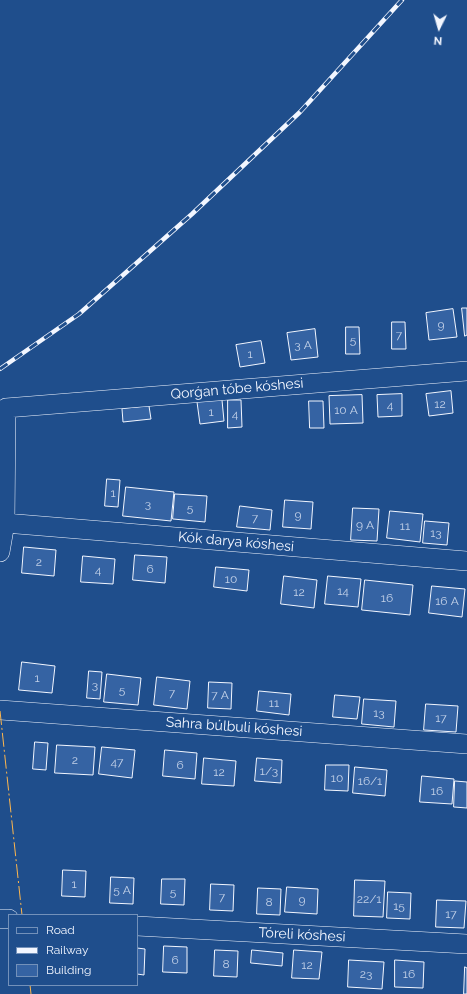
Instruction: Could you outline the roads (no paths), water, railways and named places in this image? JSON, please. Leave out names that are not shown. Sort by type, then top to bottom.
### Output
[{"type":"street","name":"Qorǵan tóbe kóshesi","points":[[5,523],[6,408],[467,371]]},
{"type":"street","points":[[0,552],[5,523]]},
{"type":"street","name":"Kók darya kóshesi","points":[[5,523],[467,561]]},
{"type":"street","name":"Sahra búlbuli kóshesi","points":[[0,710],[467,744]]},
{"type":"street","name":"Tóreli kóshesi","points":[[138,926],[467,944]]},
{"type":"railway","points":[[0,369],[79,314],[192,214],[300,112],[402,0]]}]
